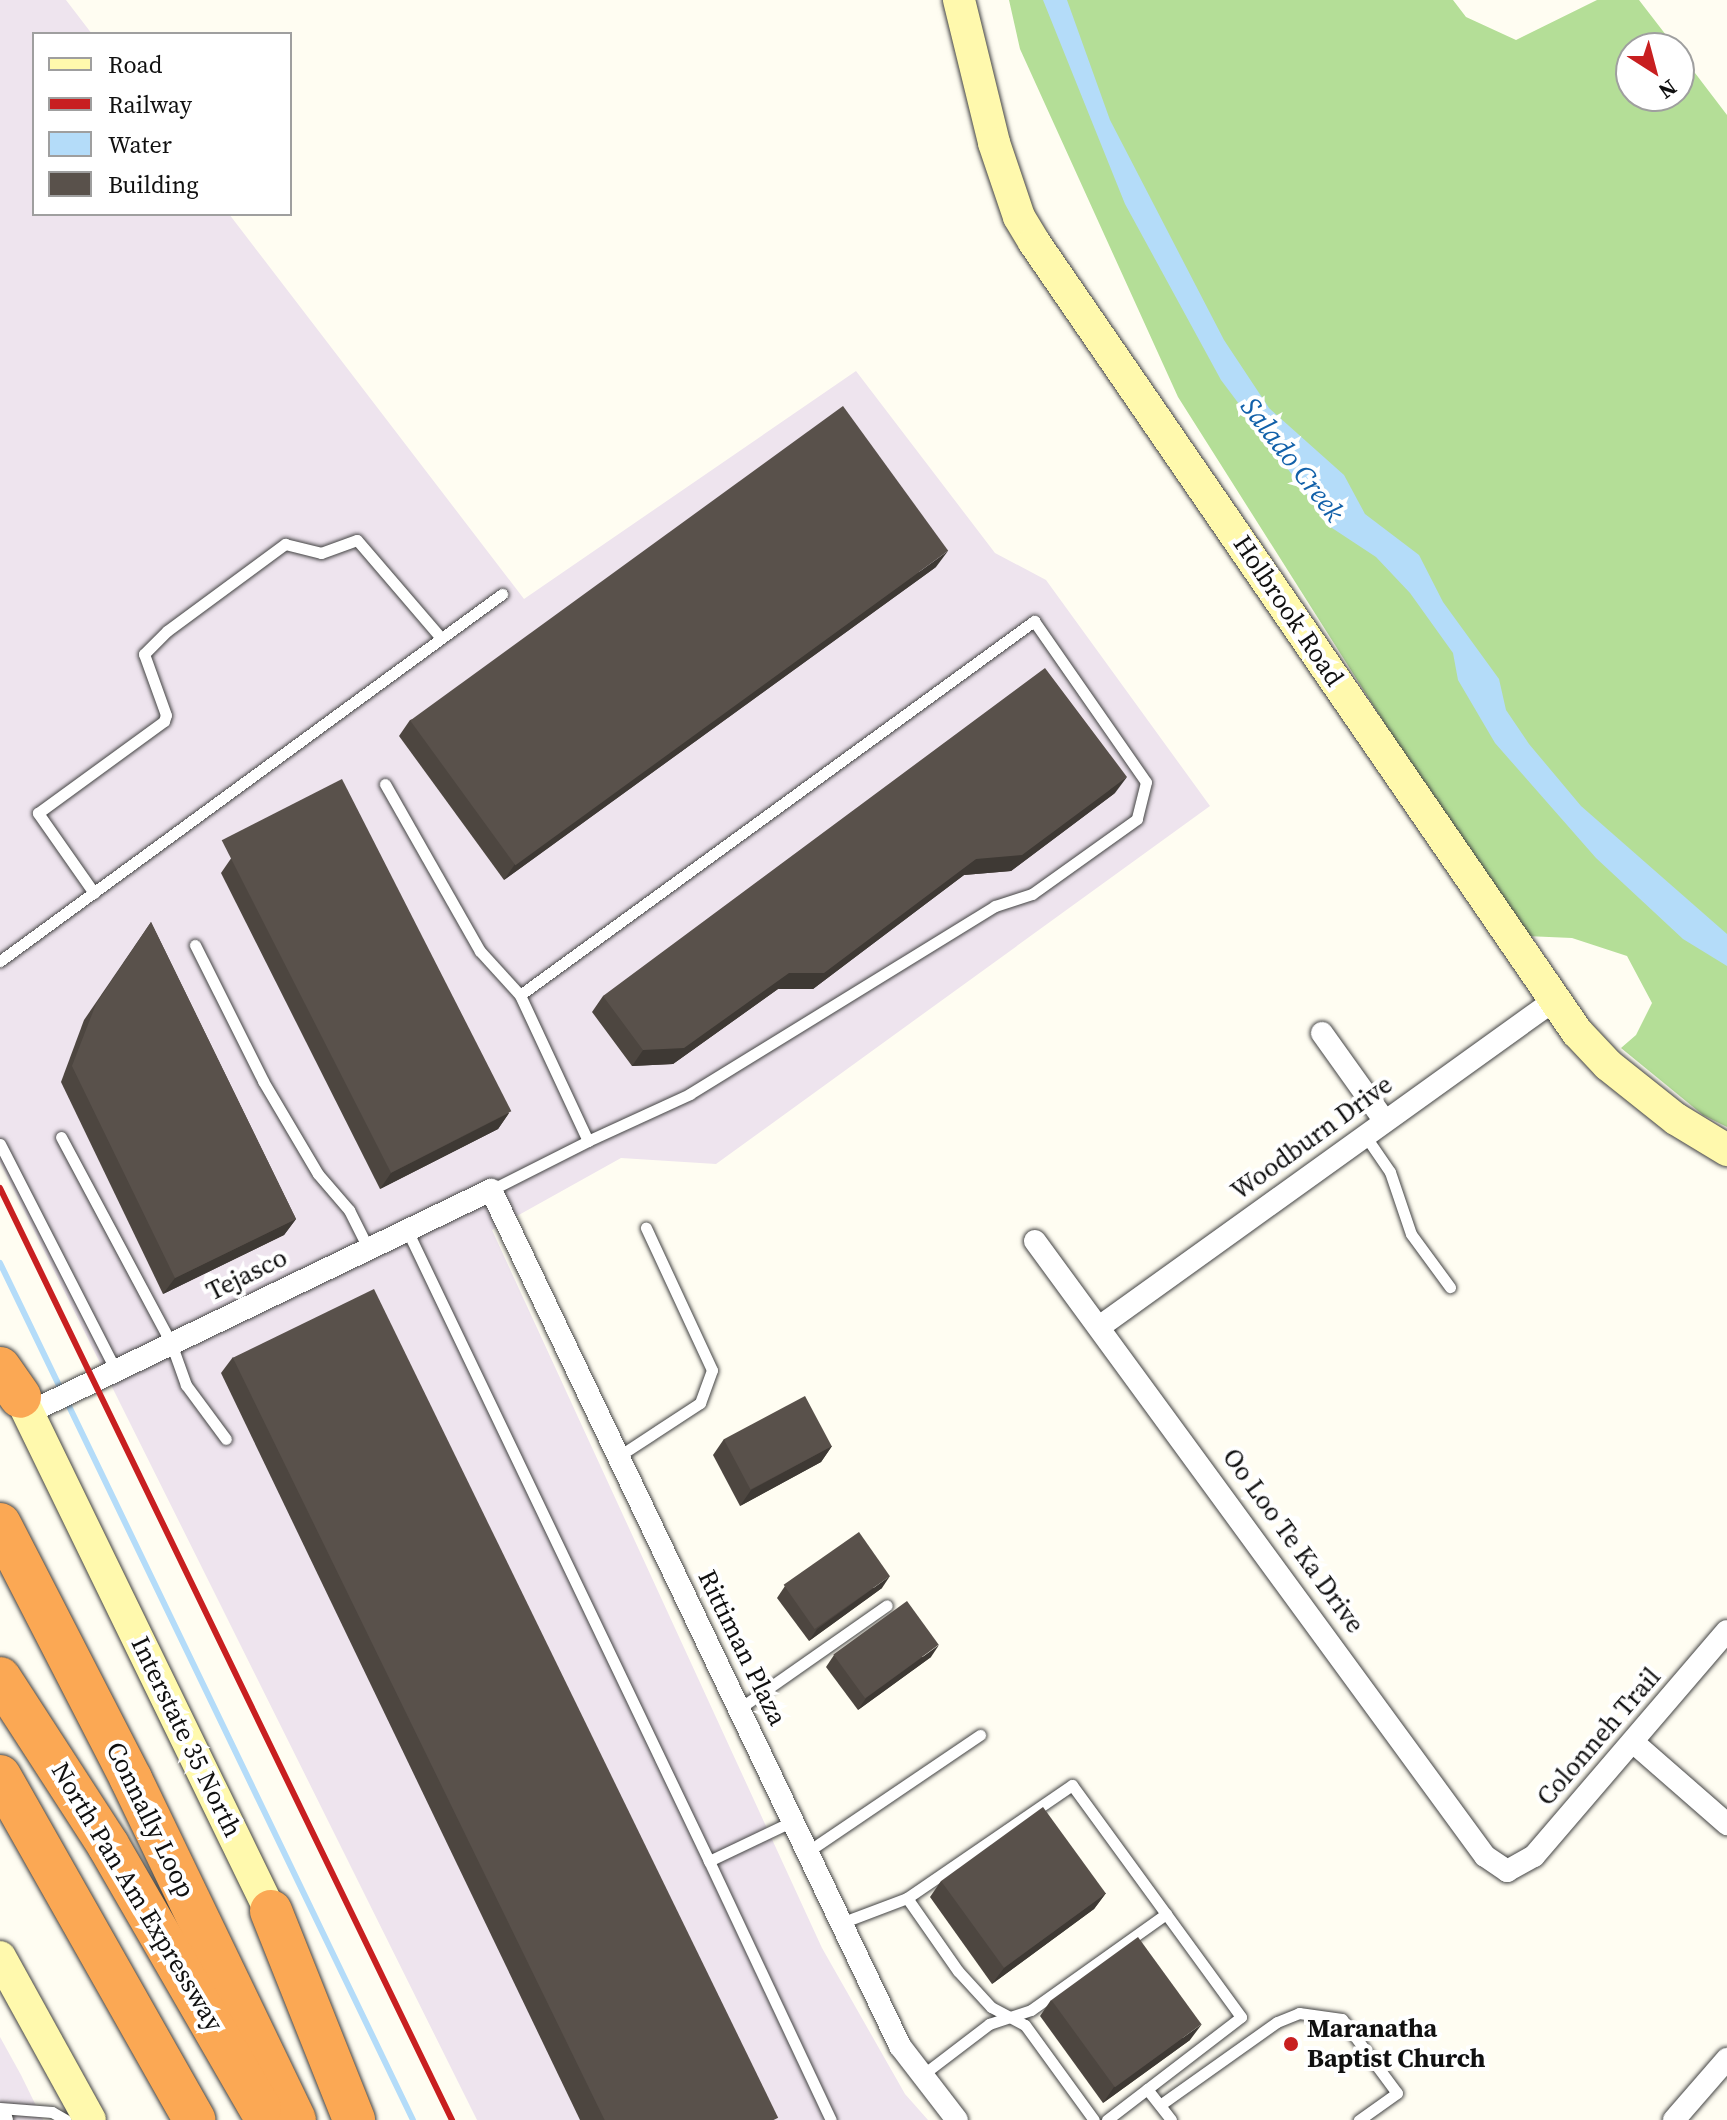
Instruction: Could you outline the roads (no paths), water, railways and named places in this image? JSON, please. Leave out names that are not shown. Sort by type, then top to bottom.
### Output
[{"type":"highway","name":"Connally Loop","points":[[0,1524],[131,1779],[295,2120]]},
{"type":"highway","name":"North Pan Am Expressway","points":[[0,1678],[122,1869],[266,2120]]},
{"type":"highway","points":[[0,1776],[195,2120]]},
{"type":"highway","points":[[0,1816],[130,2004]]},
{"type":"highway","points":[[271,1911],[354,2120]]},
{"type":"street","name":"Holbrook Road","points":[[959,0],[990,129],[1026,229],[1577,1032],[1608,1065],[1676,1119],[1727,1150]]},
{"type":"street","name":"Woodburn Drive","points":[[1102,1325],[1556,999]]},
{"type":"street","points":[[1322,1033],[1384,1120]]},
{"type":"street","name":"Tejasco","points":[[35,1393],[115,1369],[491,1190]]},
{"type":"street","name":"Rittiman Plaza","points":[[491,1190],[841,1923],[921,2076],[957,2120]]},
{"type":"street","name":"Oo Loo Te Ka Drive","points":[[1035,1241],[1102,1325],[1485,1856],[1507,1871]]},
{"type":"street","name":"Interstate 35 North","points":[[0,1355],[35,1393],[271,1911],[371,2120]]},
{"type":"street","name":"Colonneh Trail","points":[[1507,1871],[1534,1856],[1727,1631]]},
{"type":"street","points":[[1633,1742],[1727,1824]]},
{"type":"street","points":[[0,1957],[90,2120]]},
{"type":"street","points":[[1674,2120],[1727,2059]]},
{"type":"lane","points":[[94,893],[38,813],[164,721],[166,715],[144,654],[167,631],[285,544],[321,553],[357,540],[441,638]]},
{"type":"lane","points":[[0,961],[502,594]]},
{"type":"lane","points":[[491,1190],[690,1094],[995,906],[1032,894],[1137,819],[1146,782],[1034,621],[520,995]]},
{"type":"lane","points":[[385,784],[480,951],[520,995],[588,1141]]},
{"type":"lane","points":[[195,945],[263,1081],[318,1174],[349,1210],[368,1248]]},
{"type":"lane","points":[[1364,1134],[1390,1172],[1411,1234],[1450,1287]]},
{"type":"lane","points":[[61,1137],[171,1343],[186,1385],[226,1439]]},
{"type":"lane","points":[[0,1144],[115,1369]]},
{"type":"lane","points":[[619,1456],[700,1403],[712,1370],[646,1228]]},
{"type":"lane","points":[[407,1230],[831,2120]]},
{"type":"lane","points":[[740,1708],[887,1605]]},
{"type":"lane","points":[[807,1852],[980,1735]]},
{"type":"lane","points":[[841,1923],[907,1898],[1072,1785],[1241,2017],[1107,2120]]},
{"type":"lane","points":[[709,1861],[793,1821]]},
{"type":"lane","points":[[907,1898],[958,1971],[991,2007],[1012,2015],[1025,2025],[1094,2120]]},
{"type":"lane","points":[[921,2076],[989,2024],[1031,2010],[1166,1914]]},
{"type":"lane","points":[[1160,2105],[1277,2022],[1299,2013],[1342,2019],[1397,2093],[1359,2120]]},
{"type":"lane","points":[[1147,2089],[1171,2120]]},
{"type":"lane","points":[[0,2108],[52,2112],[66,2120]]},
{"type":"water","name":"Salado Creek","points":[[1043,0],[1067,0],[1110,120],[1224,340],[1269,408],[1344,475],[1365,514],[1419,555],[1443,602],[1499,679],[1506,710],[1529,744],[1581,806],[1727,934],[1727,966],[1683,939],[1596,858],[1495,743],[1458,680],[1453,653],[1410,593],[1376,557],[1332,528],[1221,380],[1125,204]]},
{"type":"waterway","points":[[0,1263],[413,2120]]},
{"type":"railway","points":[[0,1188],[452,2120]]},
{"type":"place","name":"Maranatha Baptist Church","points":[[1291,2044]]}]
